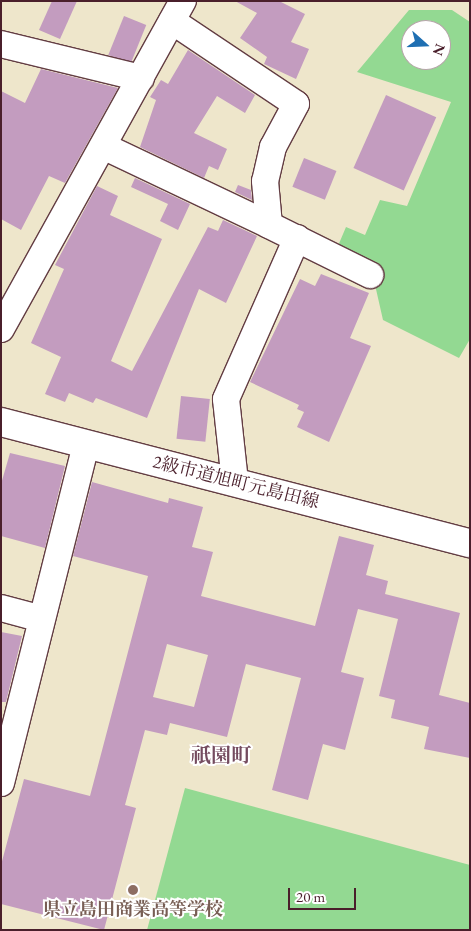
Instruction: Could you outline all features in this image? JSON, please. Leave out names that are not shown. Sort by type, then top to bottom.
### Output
[{"type":"street","points":[[1,329],[178,11],[296,104],[273,147],[265,181],[270,225]]},
{"type":"street","points":[[1,44],[140,78]]},
{"type":"street","points":[[103,146],[370,274]]},
{"type":"street","points":[[235,482],[226,399],[297,238]]},
{"type":"street","name":"2級市道旭町元島田線","points":[[1,422],[470,542]]},
{"type":"street","points":[[1,783],[86,444]]},
{"type":"street","points":[[1,608],[42,619]]},
{"type":"green space","points":[[409,10],[452,10],[470,22],[470,339],[459,358],[383,320],[373,276],[332,260],[346,227],[365,235],[380,200],[407,206],[451,102],[357,72]]},
{"type":"green space","points":[[185,788],[470,865],[470,930],[147,930]]},
{"type":"building","points":[[52,1],[77,1],[60,39],[39,30]]},
{"type":"building","points":[[235,1],[279,1],[305,14],[291,42],[309,49],[296,79],[264,64],[267,57],[240,38],[257,13]]},
{"type":"building","points":[[124,16],[146,25],[131,64],[108,55]]},
{"type":"building","points":[[188,50],[255,95],[245,113],[217,96],[194,133],[227,149],[218,170],[209,166],[204,178],[140,147],[156,100],[150,97],[161,80],[168,84]]},
{"type":"building","points":[[41,69],[118,88],[65,183],[49,176],[21,230],[1,219],[1,91],[25,103]]},
{"type":"building","points":[[386,95],[436,117],[404,190],[353,168]]},
{"type":"building","points":[[304,158],[336,171],[325,200],[292,187]]},
{"type":"building","points":[[135,178],[190,204],[178,230],[160,221],[168,204],[131,187]]},
{"type":"building","points":[[238,185],[251,190],[252,200],[235,192]]},
{"type":"building","points":[[97,186],[118,196],[110,215],[162,239],[111,361],[132,371],[208,227],[218,231],[223,220],[257,236],[226,303],[199,289],[147,418],[96,398],[93,403],[69,393],[65,402],[45,394],[61,357],[31,343],[64,269],[55,265]]},
{"type":"building","points":[[321,274],[369,293],[350,338],[371,346],[329,442],[297,427],[304,412],[297,409],[299,405],[250,382],[300,279],[315,286]]},
{"type":"building","points":[[181,396],[210,399],[205,442],[177,439]]},
{"type":"building","points":[[10,453],[65,466],[45,548],[1,536],[1,484]]},
{"type":"building","points":[[92,482],[168,503],[169,498],[203,507],[192,547],[213,552],[201,596],[315,626],[339,536],[374,545],[366,575],[388,581],[385,594],[460,613],[439,695],[470,703],[470,758],[424,749],[429,727],[391,718],[395,700],[379,696],[398,619],[358,609],[341,672],[364,678],[345,750],[323,744],[308,800],[272,790],[301,678],[246,664],[227,737],[170,723],[167,735],[145,730],[125,805],[136,808],[104,930],[1,904],[1,865],[24,779],[90,796],[148,576],[73,556]],"holes":[[[167,644],[208,655],[194,707],[153,697]]]},
{"type":"building","points":[[1,632],[22,636],[6,702],[1,702]]},
{"type":"place","name":"県立島田商業高等学校","points":[[133,890]]},
{"type":"district","name":"祇園町","points":[[221,755]]}]
